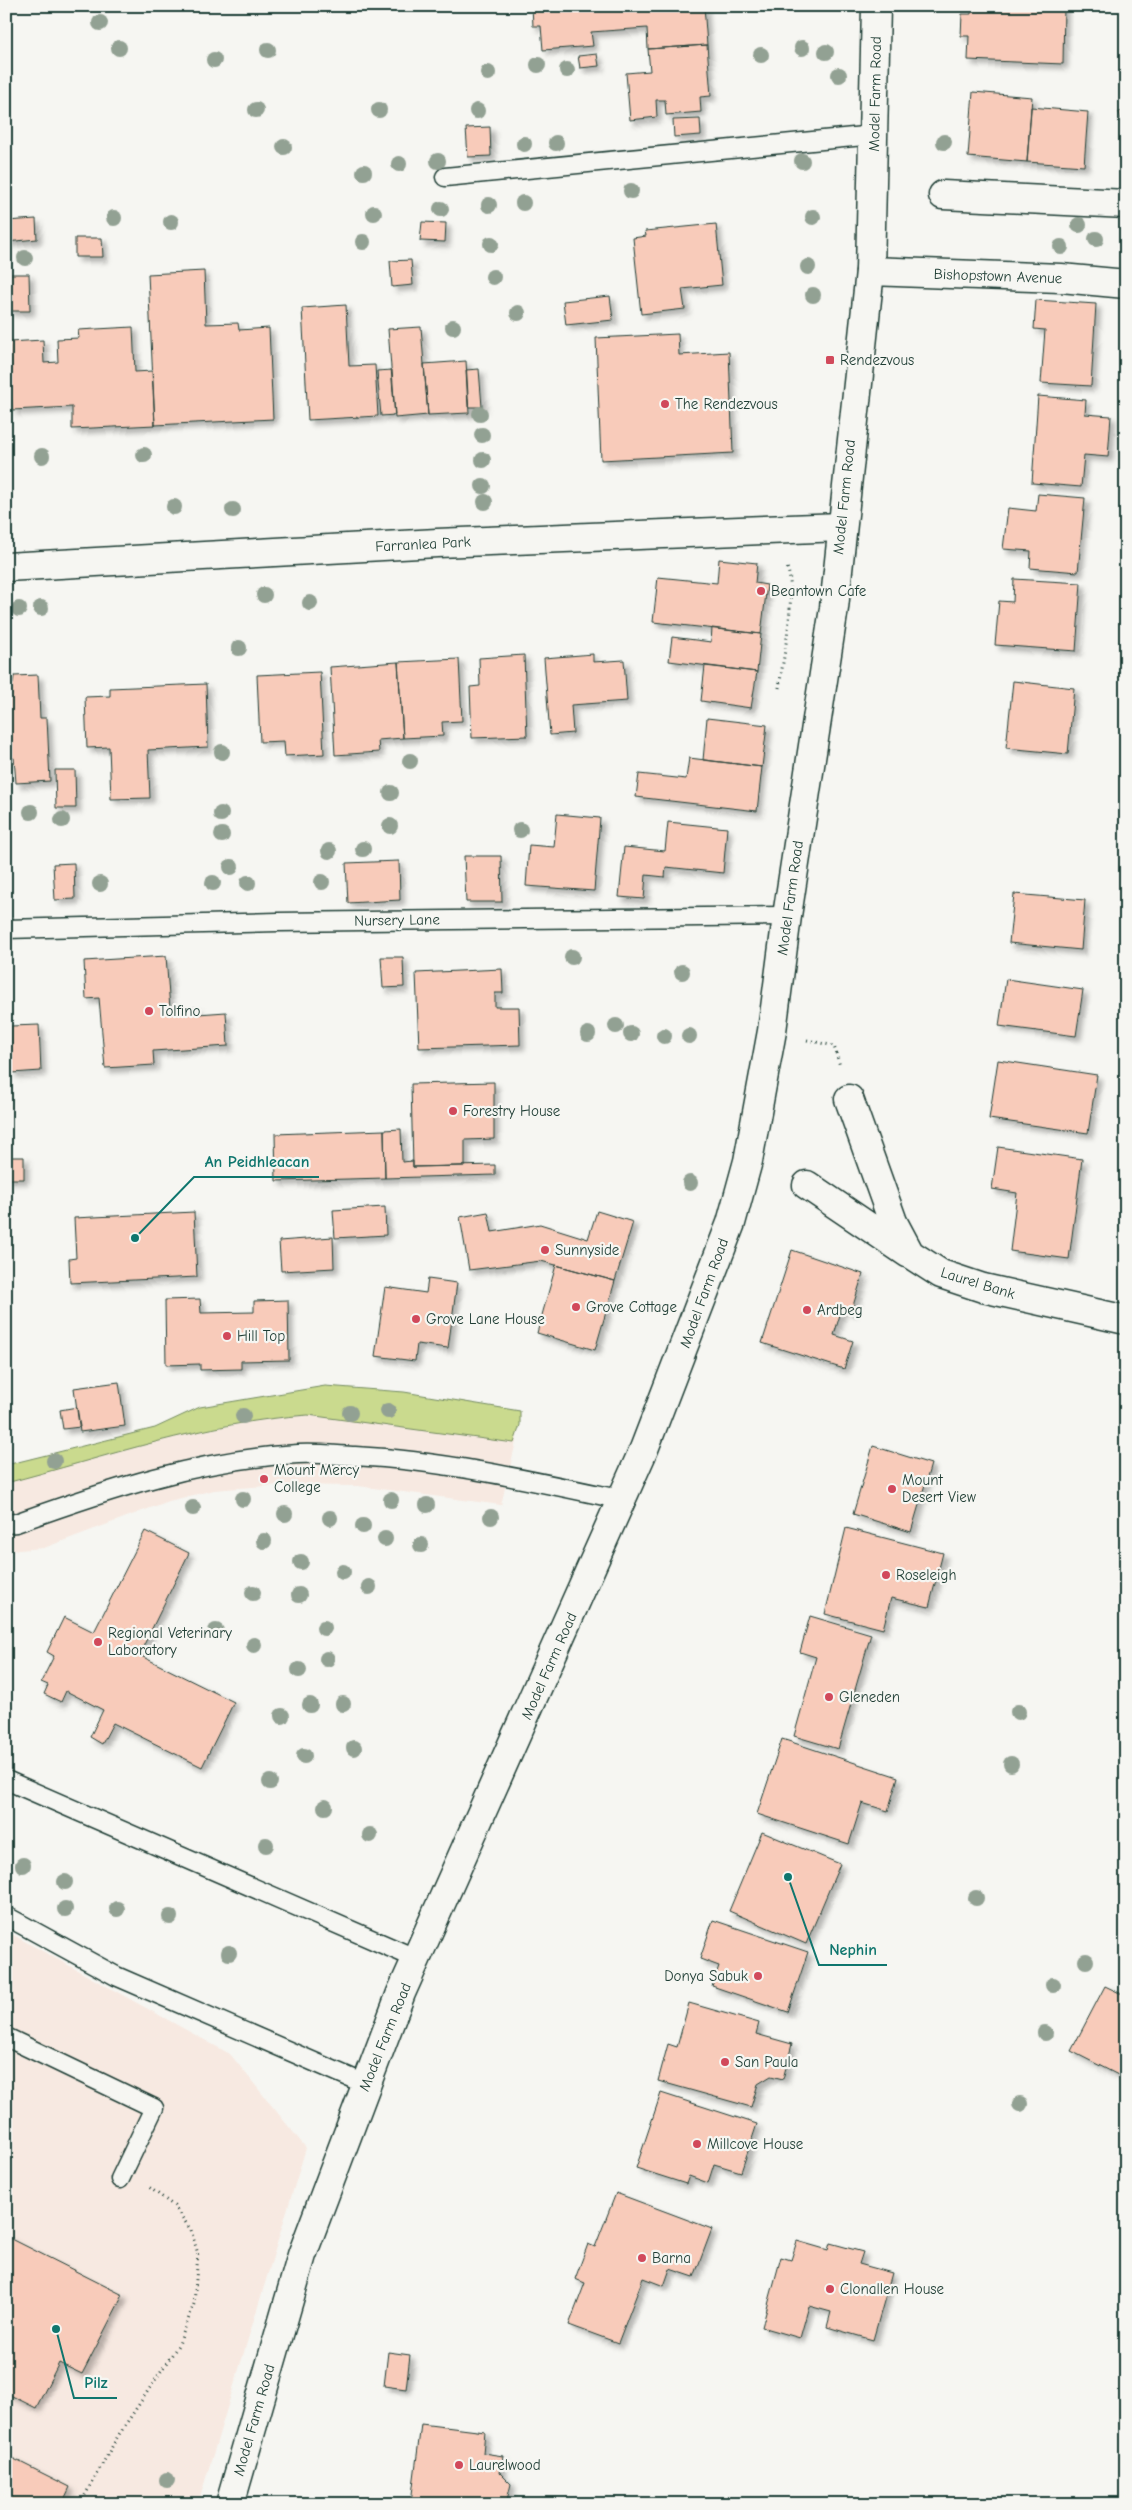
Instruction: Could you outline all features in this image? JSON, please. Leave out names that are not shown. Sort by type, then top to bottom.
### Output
[{"type":"main road","name":"Model Farm Road","points":[[230,2504],[302,2255],[365,2084],[417,1959],[623,1500],[705,1295],[731,1223],[748,1161],[772,1031],[787,916],[834,608],[841,526],[870,272],[876,6]]},
{"type":"main road","points":[[943,195],[1126,204]]},
{"type":"main road","name":"Bishopstown Avenue","points":[[870,272],[1061,278],[1126,284]]},
{"type":"main road","name":"Farranlea Park","points":[[6,567],[446,542],[841,526]]},
{"type":"main road","points":[[849,1099],[894,1222],[910,1254]]},
{"type":"main road","name":"Laurel Bank","points":[[807,1185],[941,1274],[982,1288],[1126,1320]]},
{"type":"lane","points":[[445,177],[874,135]]},
{"type":"lane","name":"Nursery Lane","points":[[6,929],[278,922],[787,916]]},
{"type":"lane","points":[[6,1524],[16,1523],[120,1487],[193,1467],[299,1454],[406,1459],[507,1474],[623,1500]]},
{"type":"lane","points":[[6,1780],[417,1959]]},
{"type":"lane","points":[[6,1916],[116,1976],[365,2084]]},
{"type":"lane","points":[[6,2037],[154,2108],[122,2174]]},
{"type":"path","points":[[772,1031],[834,1046],[849,1099]]},
{"type":"path","points":[[80,2504],[118,2436],[179,2344],[194,2304],[198,2254],[191,2230],[174,2206],[122,2174]]},
{"type":"shaded area","name":"Mount Mercy College","points":[[359,1410],[520,1425],[501,1505],[358,1486],[280,1485],[214,1490],[169,1501],[44,1548],[6,1551],[6,1483],[173,1437],[273,1417]]},
{"type":"shaded area","points":[[6,1931],[230,2054],[306,2148],[198,2504],[6,2504]]},
{"type":"green space","points":[[325,1386],[404,1392],[520,1411],[520,1425],[514,1443],[308,1415],[270,1419],[231,1425],[156,1442],[6,1483],[6,1465],[155,1428],[200,1407]]},
{"type":"building","points":[[532,6],[704,6],[707,45],[648,49],[647,28],[591,32],[593,46],[543,50],[541,26],[533,26]]},
{"type":"building","points":[[971,6],[1064,6],[1063,64],[968,60],[969,36],[961,36],[962,14],[971,14]]},
{"type":"building","points":[[707,45],[711,96],[700,97],[701,112],[666,115],[665,100],[656,100],[657,117],[630,120],[626,73],[650,71],[648,49]]},
{"type":"building","points":[[597,54],[599,66],[580,68],[578,56]]},
{"type":"building","points":[[973,92],[1032,97],[1027,162],[968,157]]},
{"type":"building","points":[[1031,107],[1088,112],[1084,166],[1027,162]]},
{"type":"building","points":[[1126,110],[1126,140],[1119,112]]},
{"type":"building","points":[[700,119],[701,135],[674,137],[673,120]]},
{"type":"building","points":[[490,127],[491,156],[468,157],[466,128]]},
{"type":"building","points":[[36,219],[37,239],[6,242],[6,221]]},
{"type":"building","points":[[422,222],[446,223],[445,242],[420,241]]},
{"type":"building","points":[[716,224],[722,285],[682,289],[685,309],[641,314],[633,238],[646,236],[645,231]]},
{"type":"building","points":[[75,238],[102,238],[103,257],[75,257]]},
{"type":"building","points":[[411,260],[413,285],[392,287],[390,261]]},
{"type":"building","points":[[204,271],[206,324],[238,323],[239,330],[269,328],[273,419],[155,425],[148,274]]},
{"type":"building","points":[[8,274],[29,274],[30,311],[9,311]]},
{"type":"building","points":[[610,296],[613,320],[566,325],[563,301]]},
{"type":"building","points":[[1036,300],[1096,304],[1091,386],[1041,383],[1045,330],[1034,329]]},
{"type":"building","points":[[346,305],[349,366],[375,365],[378,416],[308,420],[302,308]]},
{"type":"building","points":[[133,327],[135,372],[152,371],[155,425],[72,429],[72,407],[12,410],[9,342],[43,340],[44,363],[58,362],[57,339],[79,338],[78,330]]},
{"type":"building","points":[[421,327],[428,415],[395,418],[388,329]]},
{"type":"building","name":"The Rendezvous","points":[[678,334],[679,355],[729,352],[733,453],[601,460],[596,338]]},
{"type":"building","points":[[466,361],[469,413],[428,415],[424,364]]},
{"type":"building","points":[[479,369],[482,407],[468,407],[466,370]]},
{"type":"building","points":[[392,370],[395,415],[381,416],[377,371]]},
{"type":"building","points":[[1038,396],[1086,400],[1085,414],[1111,416],[1108,457],[1084,455],[1081,487],[1032,483]]},
{"type":"building","points":[[1038,494],[1085,498],[1078,572],[1030,568],[1031,551],[1003,549],[1008,508],[1036,511]]},
{"type":"building","points":[[719,559],[757,563],[755,583],[767,585],[761,634],[653,622],[658,577],[717,583]]},
{"type":"building","points":[[1014,579],[1081,583],[1076,651],[995,645],[999,601],[1013,602]]},
{"type":"building","points":[[712,628],[761,634],[757,672],[669,661],[672,637],[711,642]]},
{"type":"building","points":[[593,654],[593,662],[624,660],[627,701],[571,705],[573,733],[550,735],[544,658]]},
{"type":"building","points":[[524,655],[527,736],[472,738],[470,687],[480,686],[479,658]]},
{"type":"building","points":[[459,659],[462,721],[442,722],[443,736],[403,738],[398,662]]},
{"type":"building","points":[[398,662],[403,738],[378,740],[379,752],[335,755],[330,667]]},
{"type":"building","points":[[705,666],[757,672],[751,708],[701,701]]},
{"type":"building","points":[[320,672],[324,754],[285,756],[284,741],[260,742],[257,675]]},
{"type":"building","points":[[38,675],[40,718],[47,718],[50,781],[16,783],[14,758],[6,758],[6,685],[13,684],[14,676]]},
{"type":"building","points":[[1013,681],[1074,688],[1068,754],[1006,748]]},
{"type":"building","points":[[206,684],[208,747],[148,750],[150,798],[111,799],[109,747],[87,748],[85,697],[110,696],[110,688]]},
{"type":"building","points":[[707,718],[767,725],[762,767],[703,760]]},
{"type":"building","points":[[689,758],[762,767],[757,811],[636,797],[639,774],[686,779]]},
{"type":"building","points":[[55,770],[75,770],[76,808],[56,808]]},
{"type":"building","points":[[557,814],[600,818],[594,891],[526,886],[529,845],[554,847]]},
{"type":"building","points":[[668,822],[727,828],[723,873],[666,867],[665,877],[646,875],[644,899],[619,897],[624,847],[665,851]]},
{"type":"building","points":[[464,856],[501,856],[502,902],[466,902]]},
{"type":"building","points":[[399,861],[400,900],[348,903],[346,863]]},
{"type":"building","points":[[74,863],[75,899],[55,900],[53,864]]},
{"type":"building","points":[[1014,894],[1085,900],[1081,950],[1009,943]]},
{"type":"building","name":"Tolfino","points":[[166,956],[170,1009],[198,1007],[198,1014],[226,1012],[228,1046],[153,1051],[154,1065],[105,1068],[99,998],[86,999],[84,961]]},
{"type":"building","points":[[381,957],[403,957],[404,987],[383,988]]},
{"type":"building","points":[[502,969],[503,993],[495,993],[495,1007],[519,1007],[520,1045],[419,1048],[416,973]]},
{"type":"building","points":[[1006,979],[1083,990],[1076,1036],[999,1026]]},
{"type":"building","points":[[39,1025],[41,1071],[12,1073],[11,1026]]},
{"type":"building","points":[[998,1060],[1097,1075],[1088,1133],[989,1119]]},
{"type":"building","name":"Forestry House","points":[[494,1082],[494,1139],[465,1140],[465,1166],[413,1167],[411,1084]]},
{"type":"building","points":[[401,1129],[402,1162],[413,1161],[413,1167],[495,1165],[495,1175],[385,1178],[384,1130]]},
{"type":"building","points":[[384,1130],[385,1178],[276,1181],[275,1134]]},
{"type":"building","points":[[998,1147],[1082,1159],[1069,1259],[1010,1251],[1017,1193],[992,1189]]},
{"type":"building","points":[[6,1157],[24,1157],[24,1179],[6,1179]]},
{"type":"building","points":[[385,1207],[386,1235],[335,1238],[333,1210]]},
{"type":"building","name":"Sunnyside","points":[[597,1211],[633,1222],[615,1281],[541,1261],[469,1270],[460,1217],[488,1212],[492,1232],[540,1224],[588,1239]]},
{"type":"building","points":[[194,1212],[197,1277],[70,1283],[69,1259],[76,1258],[74,1218]]},
{"type":"building","points":[[333,1237],[334,1268],[281,1271],[279,1241]]},
{"type":"building","name":"Ardbeg","points":[[792,1250],[863,1274],[851,1312],[842,1308],[834,1335],[853,1341],[844,1369],[762,1343]]},
{"type":"building","name":"Grove Cottage","points":[[556,1265],[615,1281],[595,1350],[537,1333]]},
{"type":"building","name":"Grove Lane House","points":[[428,1279],[457,1283],[448,1348],[417,1344],[415,1361],[375,1356],[385,1287],[426,1293]]},
{"type":"building","name":"Hill Top","points":[[200,1299],[201,1313],[254,1312],[254,1301],[288,1300],[289,1360],[241,1361],[241,1369],[200,1370],[200,1364],[166,1365],[165,1300]]},
{"type":"building","points":[[119,1382],[125,1426],[80,1432],[74,1388]]},
{"type":"building","points":[[77,1407],[80,1427],[63,1429],[60,1410]]},
{"type":"building","name":"Mount Desert View","points":[[873,1446],[931,1464],[911,1532],[853,1514]]},
{"type":"building","name":"Roseleigh","points":[[846,1528],[943,1553],[929,1607],[891,1598],[883,1629],[825,1614]]},
{"type":"building","name":"Regional Veterinary Laboratory","points":[[145,1531],[189,1553],[139,1655],[234,1702],[202,1767],[113,1723],[102,1744],[90,1737],[103,1710],[66,1691],[61,1702],[44,1694],[48,1685],[41,1682],[54,1656],[47,1652],[64,1617],[94,1632]]},
{"type":"building","name":"Gleneden","points":[[810,1616],[871,1634],[838,1749],[794,1736],[816,1657],[800,1652]]},
{"type":"building","points":[[782,1739],[898,1777],[888,1811],[862,1803],[849,1844],[757,1814]]},
{"type":"building","points":[[762,1832],[840,1864],[806,1944],[729,1911]]},
{"type":"building","name":"Donya Sabuk","points":[[713,1920],[808,1952],[788,2012],[712,1986],[719,1966],[700,1959]]},
{"type":"building","points":[[1105,1986],[1126,1996],[1126,2079],[1071,2051]]},
{"type":"building","name":"San Paula","points":[[689,2003],[759,2023],[756,2034],[792,2044],[783,2079],[771,2076],[758,2084],[751,2107],[658,2081],[668,2044],[677,2047]]},
{"type":"building","name":"Millcove House","points":[[661,2093],[757,2124],[741,2172],[714,2164],[708,2183],[689,2176],[686,2184],[636,2168]]},
{"type":"building","name":"Barna","points":[[616,2193],[712,2229],[694,2277],[670,2269],[664,2286],[643,2278],[618,2343],[569,2325],[585,2283],[575,2279],[588,2244],[595,2247]]},
{"type":"building","points":[[6,2236],[123,2295],[82,2374],[59,2363],[36,2408],[6,2393]]},
{"type":"building","name":"Clonallen House","points":[[797,2241],[828,2250],[830,2243],[863,2252],[859,2264],[892,2273],[873,2340],[827,2327],[831,2312],[809,2306],[800,2338],[762,2327],[781,2257],[791,2260]]},
{"type":"building","points":[[388,2352],[410,2355],[406,2389],[384,2386]]},
{"type":"building","name":"Laurelwood","points":[[421,2424],[485,2432],[483,2453],[503,2456],[500,2473],[511,2484],[506,2504],[392,2504],[393,2500],[411,2502]]},
{"type":"building","points":[[10,2457],[70,2487],[62,2504],[6,2504],[6,2464]]},
{"type":"place","name":"Rendezvous","points":[[830,360]]},
{"type":"place","name":"The Rendezvous","points":[[665,404]]},
{"type":"place","name":"Beantown Cafe","points":[[761,591]]},
{"type":"place","name":"Tolfino","points":[[149,1011]]},
{"type":"place","name":"Forestry House","points":[[453,1111]]},
{"type":"place","name":"An Peidhleacan","points":[[135,1238]]},
{"type":"place","name":"Sunnyside","points":[[545,1250]]},
{"type":"place","name":"Grove Cottage","points":[[576,1307]]},
{"type":"place","name":"Ardbeg","points":[[807,1310]]},
{"type":"place","name":"Grove Lane House","points":[[416,1319]]},
{"type":"place","name":"Hill Top","points":[[227,1336]]},
{"type":"place","name":"Mount Mercy College","points":[[264,1479]]},
{"type":"place","name":"Mount Desert View","points":[[892,1489]]},
{"type":"place","name":"Roseleigh","points":[[886,1575]]},
{"type":"place","name":"Regional Veterinary Laboratory","points":[[98,1642]]},
{"type":"place","name":"Gleneden","points":[[829,1697]]},
{"type":"place","name":"Nephin","points":[[788,1877]]},
{"type":"place","name":"Donya Sabuk","points":[[758,1976]]},
{"type":"place","name":"San Paula","points":[[725,2062]]},
{"type":"place","name":"Millcove House","points":[[697,2144]]},
{"type":"place","name":"Barna","points":[[642,2258]]},
{"type":"place","name":"Clonallen House","points":[[830,2289]]},
{"type":"place","name":"Pilz","points":[[56,2329]]},
{"type":"place","name":"Laurelwood","points":[[459,2465]]}]
